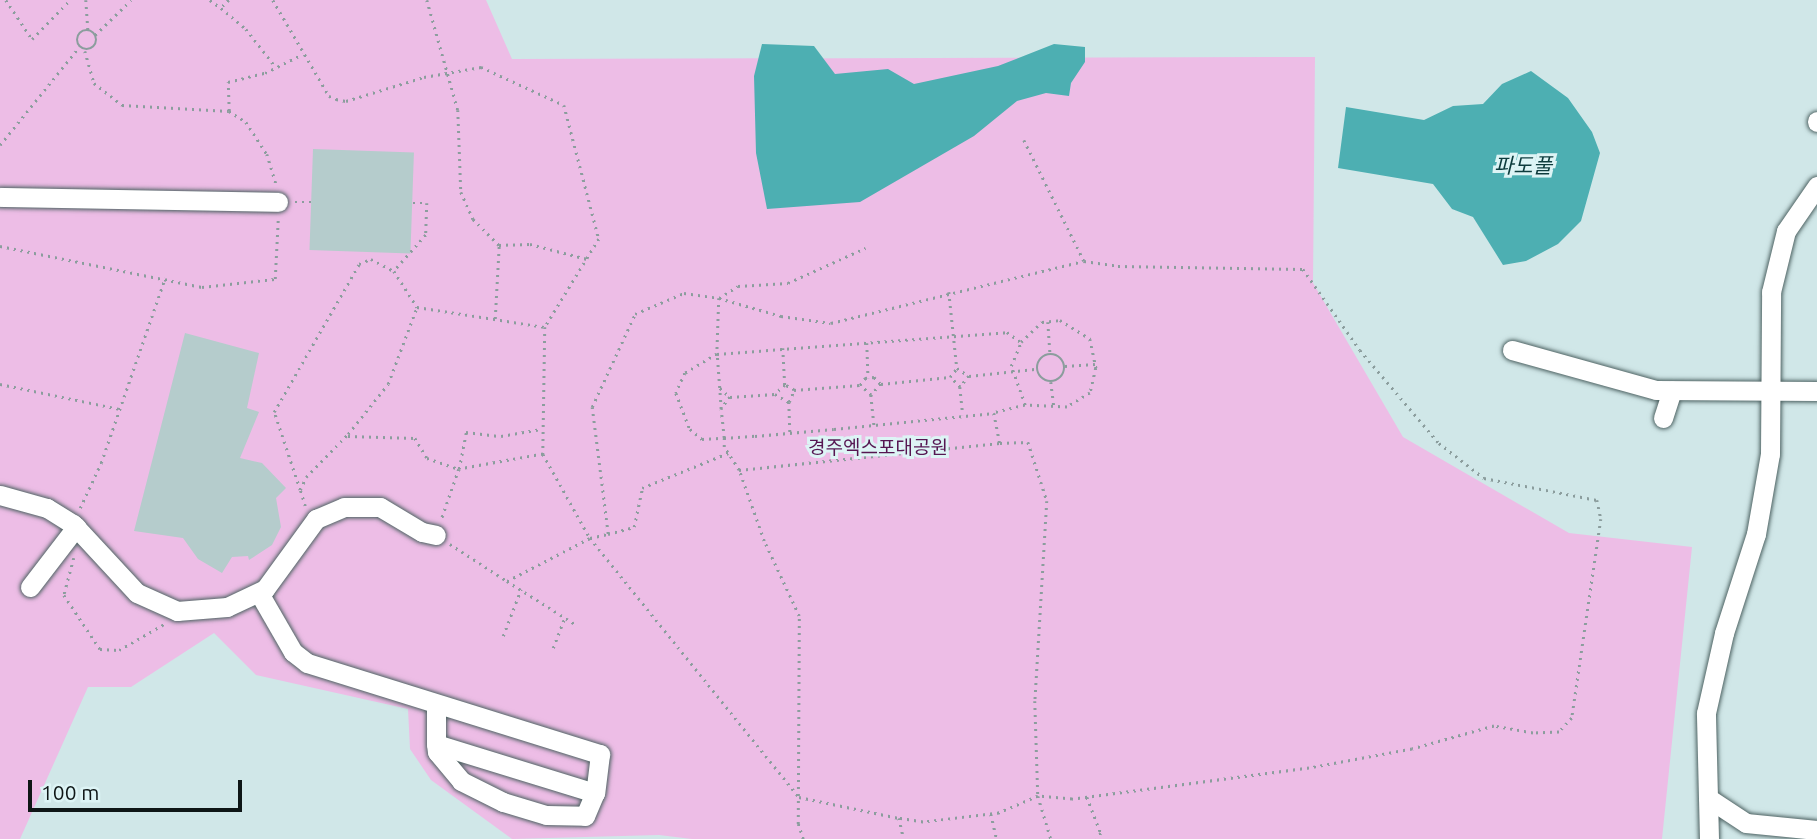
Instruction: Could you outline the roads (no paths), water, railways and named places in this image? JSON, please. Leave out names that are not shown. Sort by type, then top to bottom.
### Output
[{"type":"street","points":[[1709,839],[1706,713],[1724,633],[1756,534],[1770,454],[1771,292],[1786,232],[1817,186]]},
{"type":"street","points":[[0,197],[278,202]]},
{"type":"street","points":[[1512,350],[1656,390],[1817,391]]},
{"type":"street","points":[[1663,418],[1672,390]]},
{"type":"street","points":[[0,495],[47,508],[80,530],[136,593],[177,611],[227,607],[259,593],[280,574],[311,526],[344,507],[368,505],[393,512],[422,532],[436,536]]},
{"type":"street","points":[[30,587],[80,530]]},
{"type":"street","points":[[259,593],[293,652],[307,663],[436,706],[600,754],[595,793],[585,816],[546,815],[503,802],[461,781],[437,752],[436,706]]},
{"type":"street","points":[[436,744],[595,793]]},
{"type":"street","points":[[1708,798],[1746,823],[1817,830]]},
{"type":"water","points":[[762,44],[814,46],[835,74],[888,69],[914,84],[998,66],[1054,44],[1085,47],[1085,62],[1071,83],[1069,96],[1046,93],[1017,101],[974,136],[860,202],[767,209],[756,153],[754,76]]},
{"type":"water","name":"파도풀","points":[[1531,71],[1568,98],[1592,132],[1600,153],[1581,221],[1558,244],[1526,261],[1503,265],[1473,217],[1452,209],[1433,184],[1338,168],[1346,107],[1424,120],[1453,106],[1483,104],[1502,84]]},
{"type":"park label","name":"경주엑스포대공원","points":[[878,448]]}]
